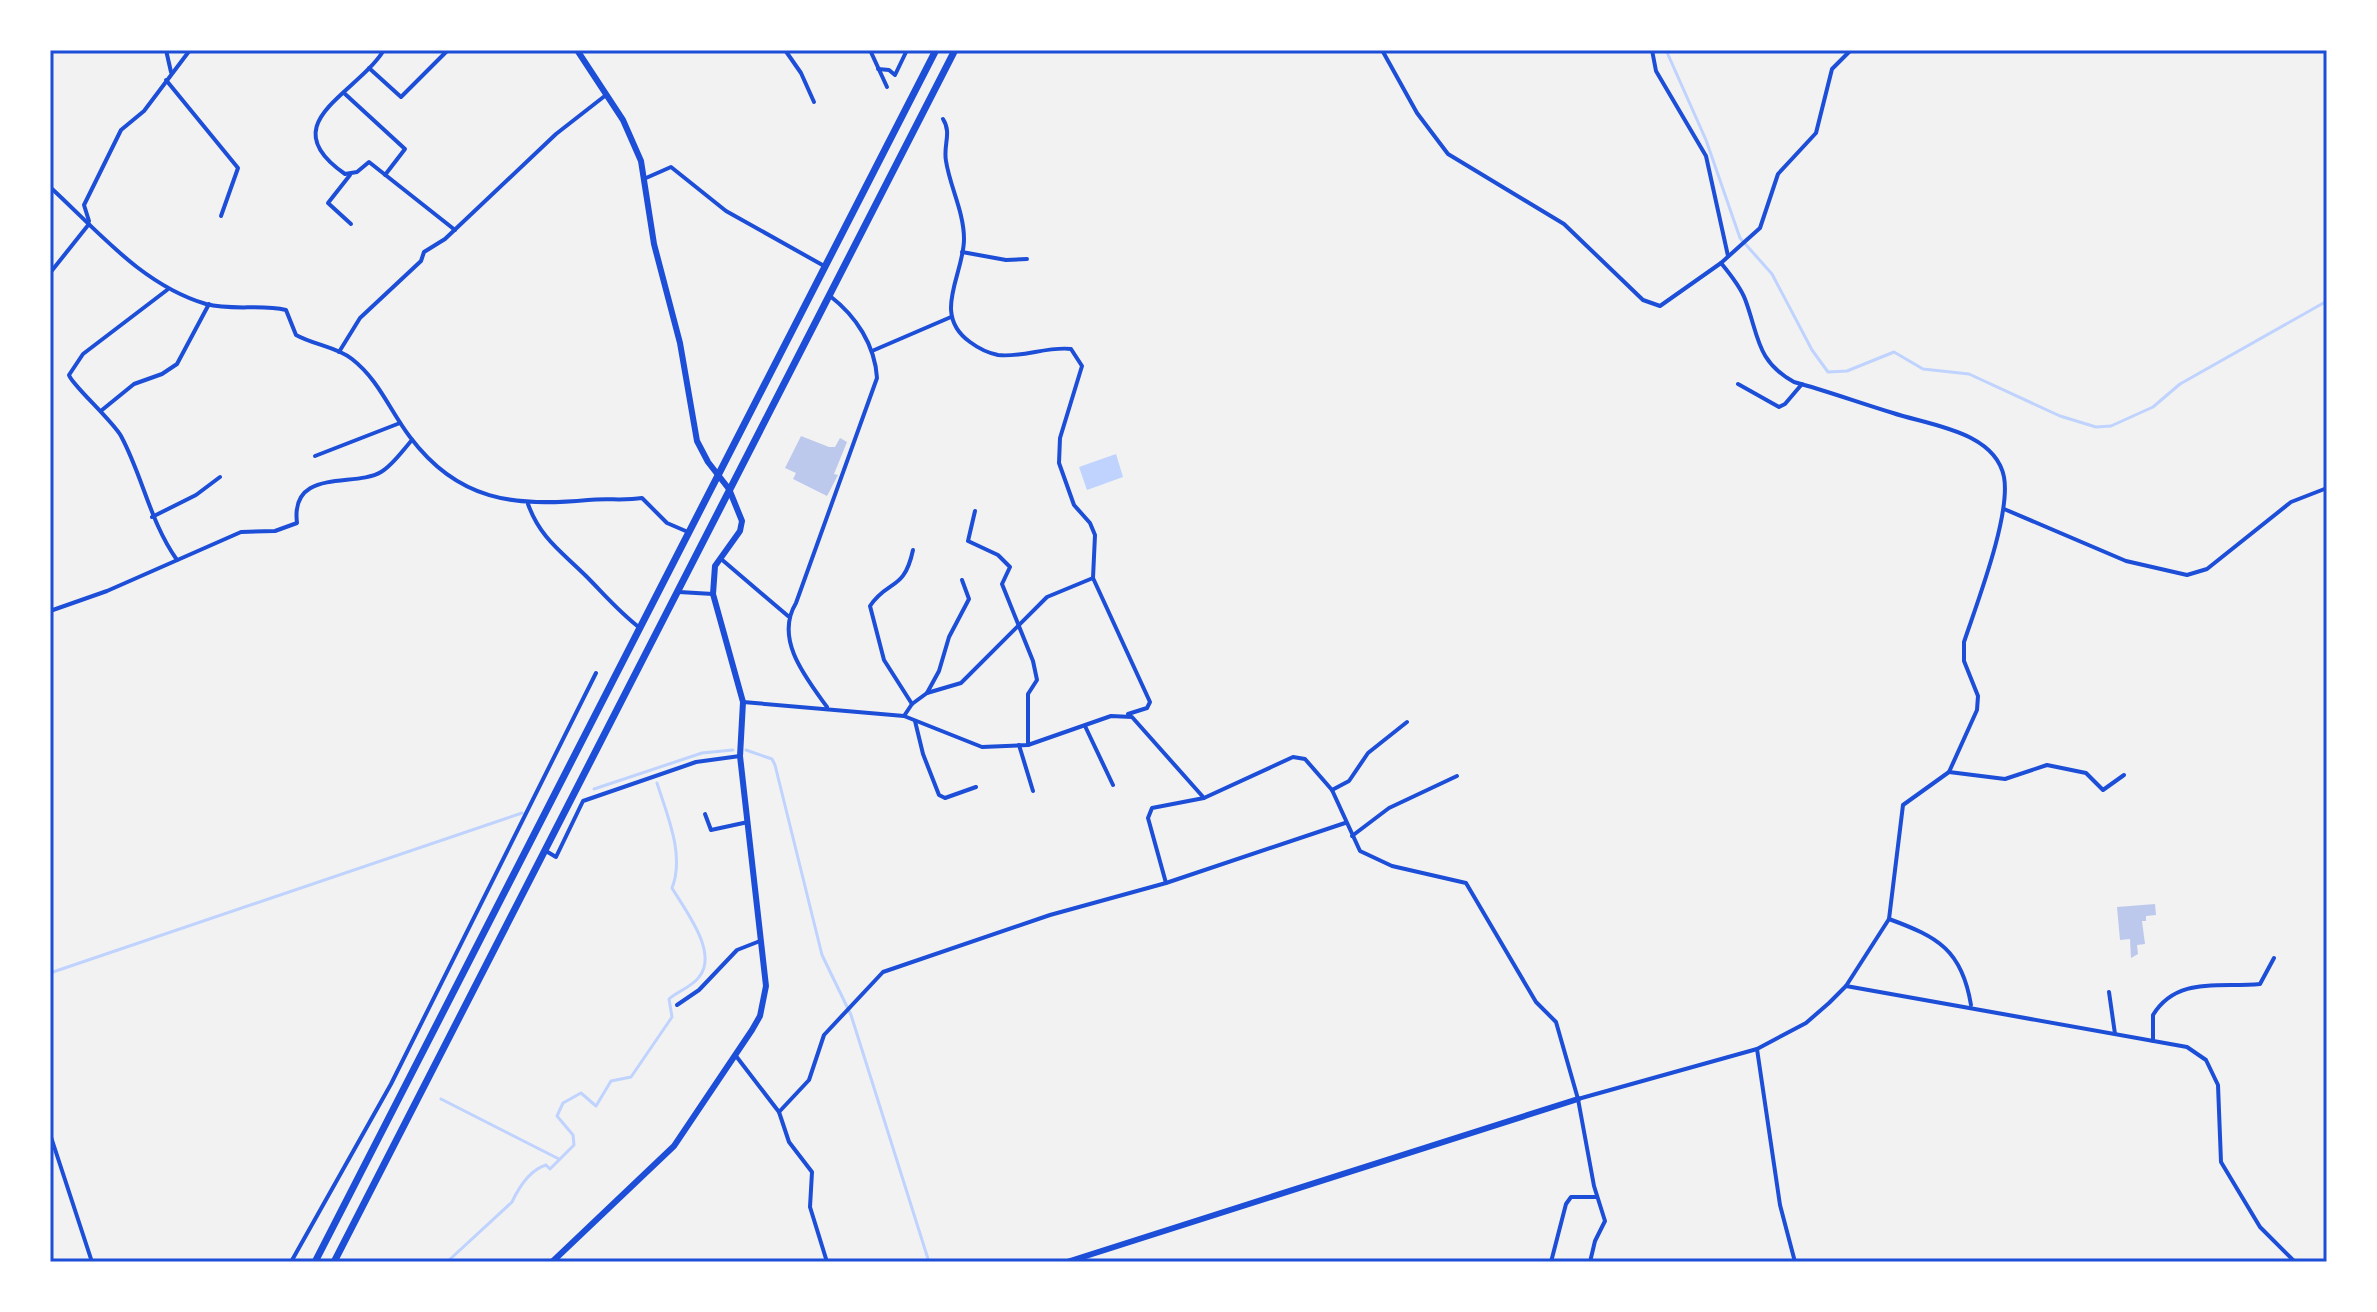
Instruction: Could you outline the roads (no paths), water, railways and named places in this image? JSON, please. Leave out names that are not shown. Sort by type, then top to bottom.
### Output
[{"type":"highway","points":[[315,1262],[936,50]]},
{"type":"highway","points":[[334,1262],[955,50]]},
{"type":"main road","points":[[552,1262],[674,1146],[760,1016],[765,1001],[762,940],[740,756],[743,702],[713,594],[713,578],[719,557],[740,531],[742,521],[729,489],[708,462],[697,441],[678,335],[654,244],[646,178],[634,142],[577,50]]},
{"type":"main road","points":[[1067,1262],[1578,1099]]},
{"type":"street","points":[[166,50],[171,72]]},
{"type":"street","points":[[89,224],[84,205],[121,130],[144,111],[190,50]]},
{"type":"street","points":[[350,175],[320,155],[313,140],[320,118],[384,50]]},
{"type":"street","points":[[369,68],[401,97],[448,50]]},
{"type":"street","points":[[785,50],[801,73],[814,102]]},
{"type":"street","points":[[870,50],[887,87]]},
{"type":"street","points":[[878,69],[889,70],[895,75],[907,50]]},
{"type":"street","points":[[1382,50],[1417,113],[1448,154],[1564,224],[1643,300],[1660,306],[1669,303],[1753,238],[1760,228],[1778,174],[1816,133],[1832,69],[1851,50]]},
{"type":"street","points":[[1652,50],[1656,71],[1706,156],[1728,256]]},
{"type":"street","points":[[166,80],[238,168],[221,216]]},
{"type":"street","points":[[344,93],[405,149],[385,175]]},
{"type":"street","points":[[339,352],[360,318],[421,261],[424,252],[455,230],[556,134],[607,94]]},
{"type":"street","points":[[743,702],[904,716],[974,745],[1028,745],[1147,708],[1150,702],[1093,578],[1095,535],[1090,523],[1074,505],[1059,463],[1060,438],[1082,366],[1079,359],[1066,348],[1037,354],[997,355],[966,340],[951,317],[950,299],[962,252],[963,223],[945,158],[948,127],[943,119]]},
{"type":"street","points":[[351,224],[328,203],[350,175],[369,162],[455,230]]},
{"type":"street","points":[[646,178],[671,167],[726,211],[826,267]]},
{"type":"street","points":[[50,187],[167,290],[209,304],[258,305],[286,310],[296,335],[351,358],[370,376],[412,440],[446,474],[466,486],[501,501],[527,504],[642,498],[667,523],[689,533]]},
{"type":"street","points":[[50,273],[89,224]]},
{"type":"street","points":[[962,252],[1006,260],[1027,259]]},
{"type":"street","points":[[1578,1099],[1757,1049],[1806,1023],[1846,986],[1889,919],[1903,805],[1910,797],[1949,772],[1977,710],[1978,696],[1964,661],[1964,642],[2004,509],[2003,473],[1995,458],[1977,442],[1951,429],[1802,384],[1775,371],[1765,358],[1745,298],[1721,263]]},
{"type":"street","points":[[167,290],[83,354],[70,369],[71,382],[102,410],[120,435],[152,517],[178,560]]},
{"type":"street","points":[[827,707],[794,662],[788,616],[796,603],[877,378],[872,351],[847,309],[830,296]]},
{"type":"street","points":[[102,410],[136,382],[162,374],[177,364],[209,304]]},
{"type":"street","points":[[872,351],[951,317]]},
{"type":"street","points":[[1738,384],[1779,407],[1802,384]]},
{"type":"street","points":[[315,456],[400,423]]},
{"type":"street","points":[[50,611],[241,532],[275,531],[297,523],[299,502],[313,488],[328,481],[377,474],[412,440]]},
{"type":"street","points":[[152,517],[196,495],[220,477]]},
{"type":"street","points":[[2004,509],[2126,561],[2187,575],[2207,569],[2291,502],[2327,488]]},
{"type":"street","points":[[527,504],[541,534],[555,550],[580,570],[615,609],[640,628]]},
{"type":"street","points":[[975,511],[968,541],[998,555],[1010,567],[1002,584],[1037,680],[1028,694],[1028,745]]},
{"type":"street","points":[[912,704],[884,660],[870,606],[879,593],[895,588],[909,571],[913,550]]},
{"type":"street","points":[[719,557],[788,616]]},
{"type":"street","points":[[904,716],[912,704],[927,693],[961,683],[1019,629],[1047,597],[1093,578]]},
{"type":"street","points":[[927,693],[939,671],[949,637],[969,599],[962,580]]},
{"type":"street","points":[[679,592],[713,594]]},
{"type":"street","points":[[291,1262],[391,1084],[596,673]]},
{"type":"street","points":[[1126,715],[1132,717],[1204,798]]},
{"type":"street","points":[[915,721],[923,754],[939,795],[945,798],[976,787]]},
{"type":"street","points":[[1332,790],[1349,781],[1368,753],[1407,722]]},
{"type":"street","points":[[1085,725],[1113,785]]},
{"type":"street","points":[[1019,745],[1033,791]]},
{"type":"street","points":[[544,851],[556,857],[583,801],[696,762],[740,756]]},
{"type":"street","points":[[1166,883],[1148,818],[1152,808],[1204,798],[1293,757],[1305,759],[1332,790],[1360,851],[1392,866],[1466,883],[1536,1002],[1556,1022],[1578,1099],[1596,1197],[1605,1221],[1595,1241],[1590,1262]]},
{"type":"street","points":[[1949,772],[2005,779],[2047,765],[2086,773],[2103,790],[2124,775]]},
{"type":"street","points":[[1352,836],[1389,808],[1457,776]]},
{"type":"street","points":[[705,814],[711,830],[748,822]]},
{"type":"street","points":[[779,1112],[809,1080],[824,1035],[883,972],[1050,915],[1166,883],[1345,823]]},
{"type":"street","points":[[1889,919],[1922,932],[1945,947],[1959,962],[1971,1005]]},
{"type":"street","points":[[677,1005],[699,990],[737,950],[762,940]]},
{"type":"street","points":[[2153,1041],[2153,1015],[2175,991],[2193,986],[2260,984],[2274,958]]},
{"type":"street","points":[[1846,986],[1971,1005],[2187,1047],[2206,1060],[2218,1085],[2221,1162],[2260,1227],[2295,1262]]},
{"type":"street","points":[[2109,992],[2115,1034]]},
{"type":"street","points":[[1757,1049],[1780,1205],[1795,1262]]},
{"type":"street","points":[[735,1054],[779,1112],[789,1142],[812,1172],[810,1207],[827,1262]]},
{"type":"street","points":[[50,1134],[92,1262]]},
{"type":"street","points":[[1551,1262],[1566,1204],[1571,1197],[1596,1197]]},
{"type":"water","points":[[1116,454],[1123,477],[1087,490],[1079,467]]},
{"type":"waterway","points":[[1666,50],[1706,140],[1740,238],[1772,274],[1812,350],[1828,372],[1847,371],[1894,352],[1923,369],[1969,374],[2060,416],[2096,427],[2111,426],[2153,407],[2180,384],[2327,301]]},
{"type":"waterway","points":[[594,789],[702,753],[733,750]]},
{"type":"waterway","points":[[746,750],[772,759],[775,765],[822,955],[851,1015],[929,1262]]},
{"type":"waterway","points":[[447,1262],[512,1202],[530,1175],[546,1165],[550,1169],[574,1145],[573,1135],[557,1116],[563,1103],[581,1093],[596,1106],[611,1081],[631,1077],[672,1017],[669,999],[696,980],[704,967],[703,944],[672,888],[676,849],[657,783]]},
{"type":"waterway","points":[[50,973],[522,813]]},
{"type":"waterway","points":[[441,1099],[559,1159]]}]
